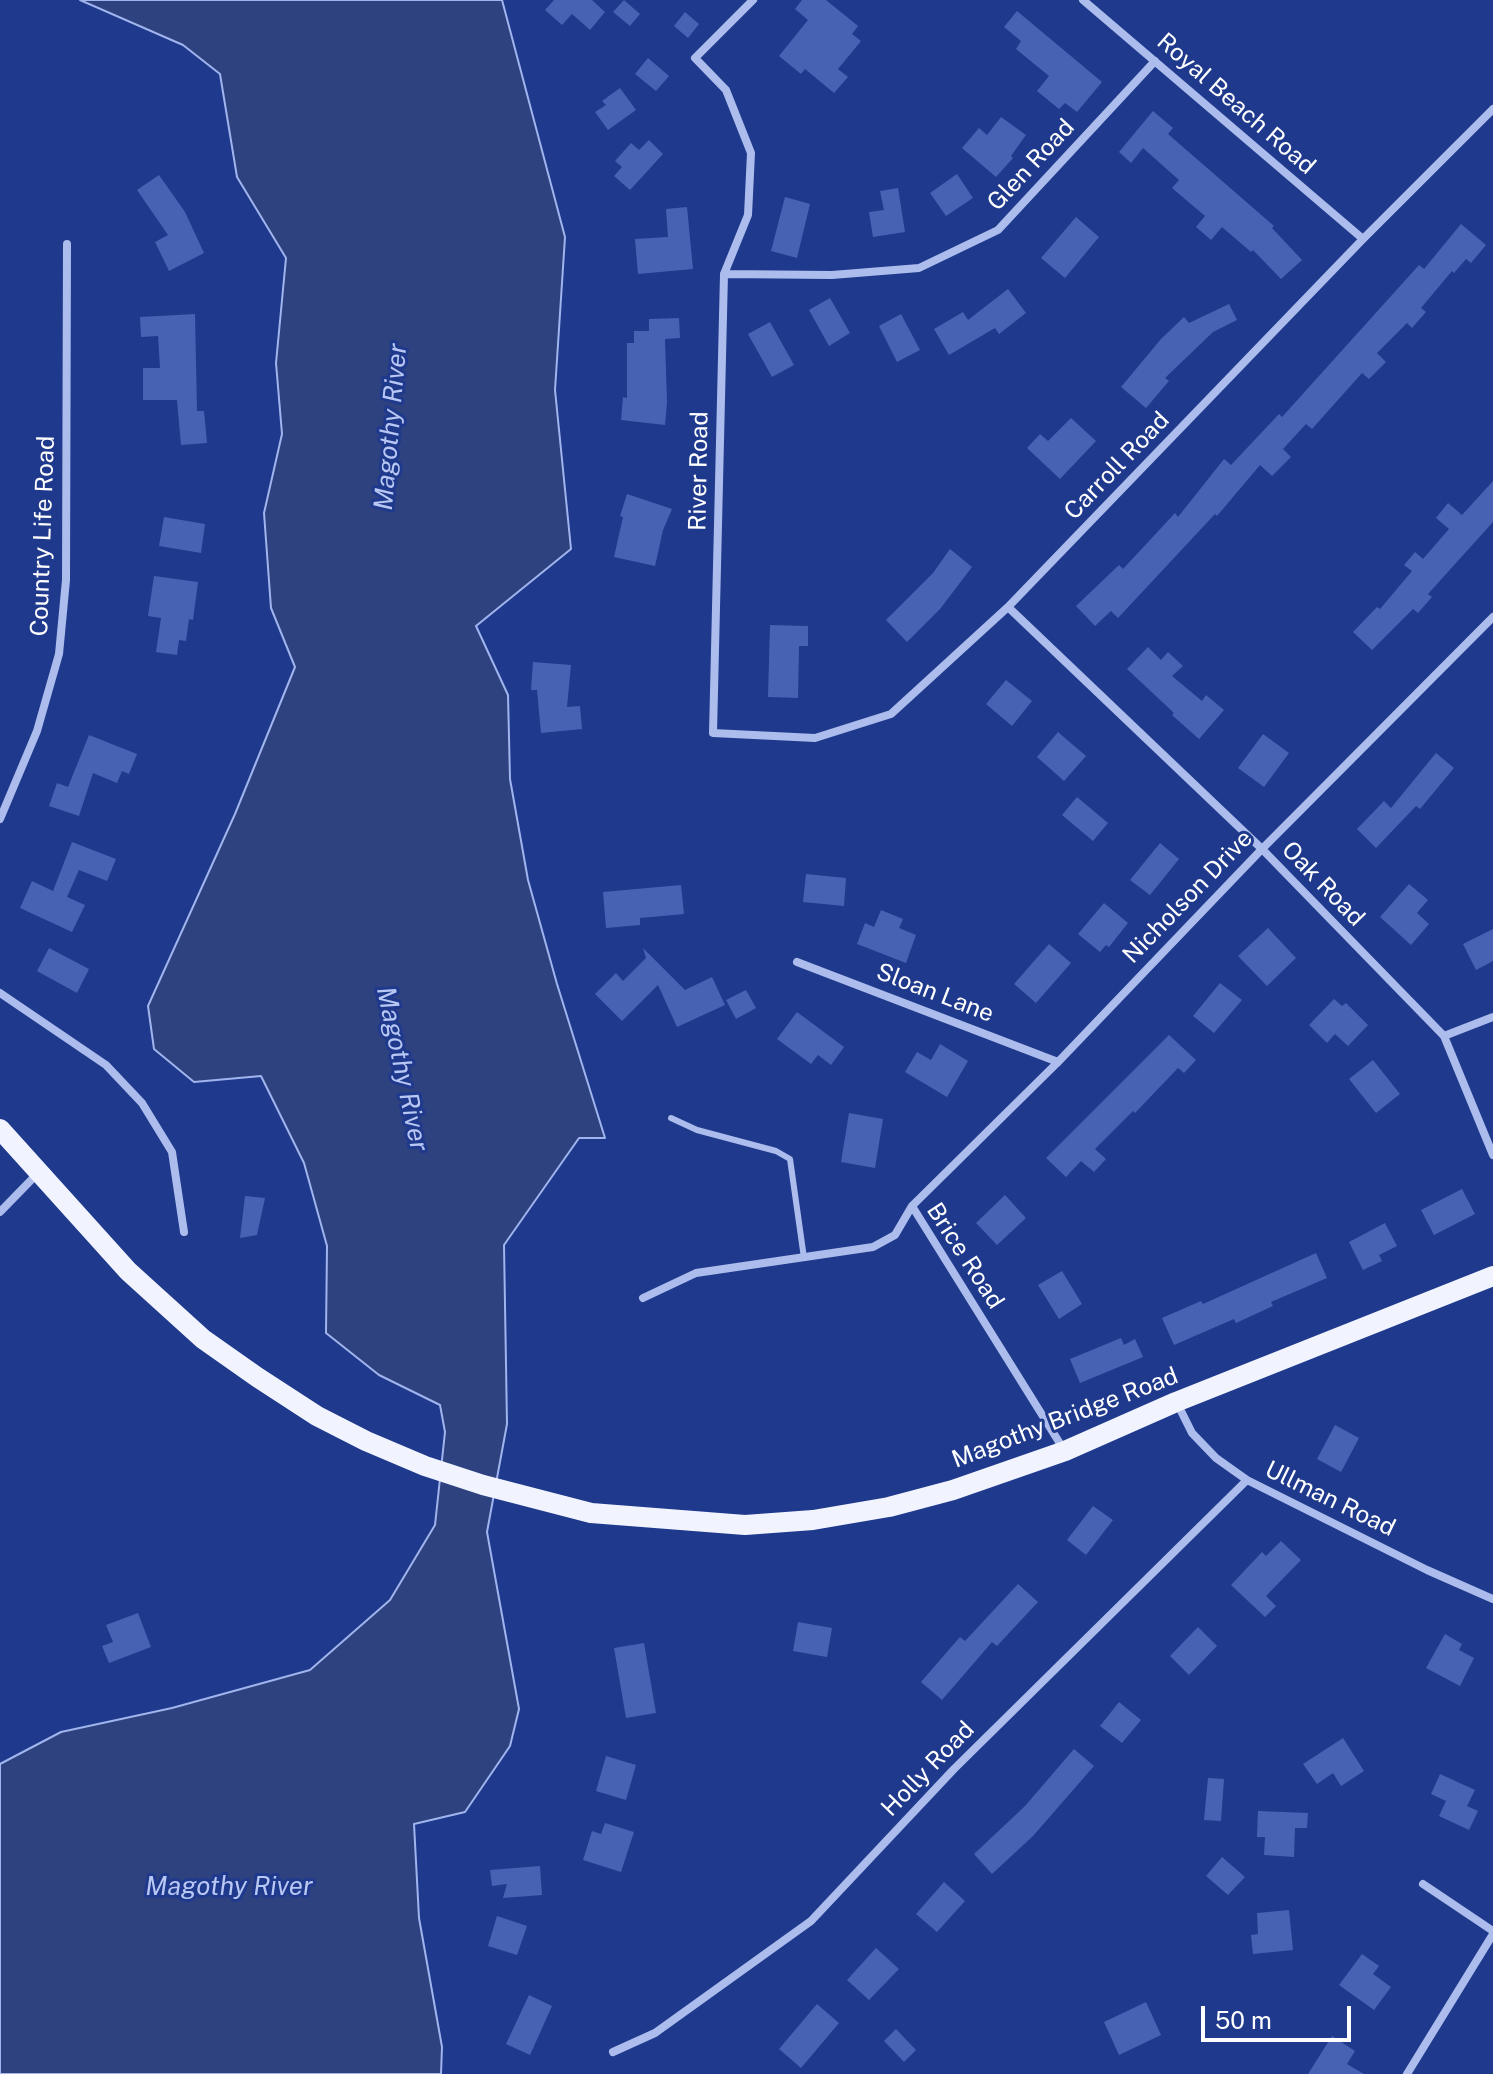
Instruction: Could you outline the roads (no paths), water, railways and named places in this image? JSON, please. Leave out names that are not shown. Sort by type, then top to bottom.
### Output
[{"type":"main road","name":"Magothy Bridge Road","points":[[0,1129],[128,1271],[203,1339],[317,1416],[425,1466],[591,1513],[745,1525],[813,1520],[902,1504],[953,1490],[1065,1451],[1176,1402],[1493,1276]]},
{"type":"street","name":"River Road","points":[[713,733],[724,274],[748,215],[751,153],[726,90],[695,58],[753,0]]},
{"type":"street","name":"Royal Beach Road","points":[[1083,0],[1363,239]]},
{"type":"street","name":"Glen Road","points":[[724,274],[832,275],[919,268],[998,230],[1155,61]]},
{"type":"street","name":"Carroll Road","points":[[713,733],[815,738],[891,714],[1008,607],[1363,239],[1493,109]]},
{"type":"street","name":"Country Life Road","points":[[0,819],[37,731],[59,654],[66,580],[67,244]]},
{"type":"street","name":"Oak Road","points":[[1008,607],[1262,849],[1444,1036],[1493,1155]]},
{"type":"street","name":"Nicholson Drive","points":[[912,1206],[1058,1062],[1262,849],[1493,617]]},
{"type":"street","name":"Sloan Lane","points":[[797,962],[1058,1062]]},
{"type":"street","points":[[0,993],[106,1065],[142,1103],[172,1152],[184,1232]]},
{"type":"street","points":[[1444,1036],[1493,1017]]},
{"type":"street","points":[[0,1212],[39,1173]]},
{"type":"street","name":"Brice Road","points":[[643,1298],[696,1273],[873,1247],[895,1235],[912,1206],[1065,1451]]},
{"type":"street","name":"Ullman Road","points":[[1176,1402],[1192,1433],[1216,1458],[1247,1480],[1427,1570],[1493,1599]]},
{"type":"street","name":"Holly Road","points":[[613,2052],[655,2033],[811,1921],[954,1769],[1247,1480]]},
{"type":"street","points":[[1407,2074],[1493,1932],[1423,1884]]},
{"type":"lane","points":[[671,1118],[697,1130],[776,1151],[790,1159],[804,1258]]},
{"type":"water","name":"Magothy River","points":[[80,0],[502,0],[565,237],[555,390],[571,549],[476,626],[508,695],[510,779],[528,880],[605,1138],[579,1138],[504,1245],[507,1424],[487,1532],[519,1709],[510,1746],[465,1812],[414,1824],[419,1918],[442,2047],[441,2074],[0,2074],[0,1764],[61,1732],[172,1708],[310,1670],[390,1600],[435,1525],[445,1432],[440,1405],[379,1375],[326,1333],[327,1246],[304,1163],[261,1076],[194,1082],[154,1049],[148,1006],[235,814],[295,667],[271,608],[264,513],[282,434],[276,363],[286,258],[237,177],[220,74],[183,45]]}]
